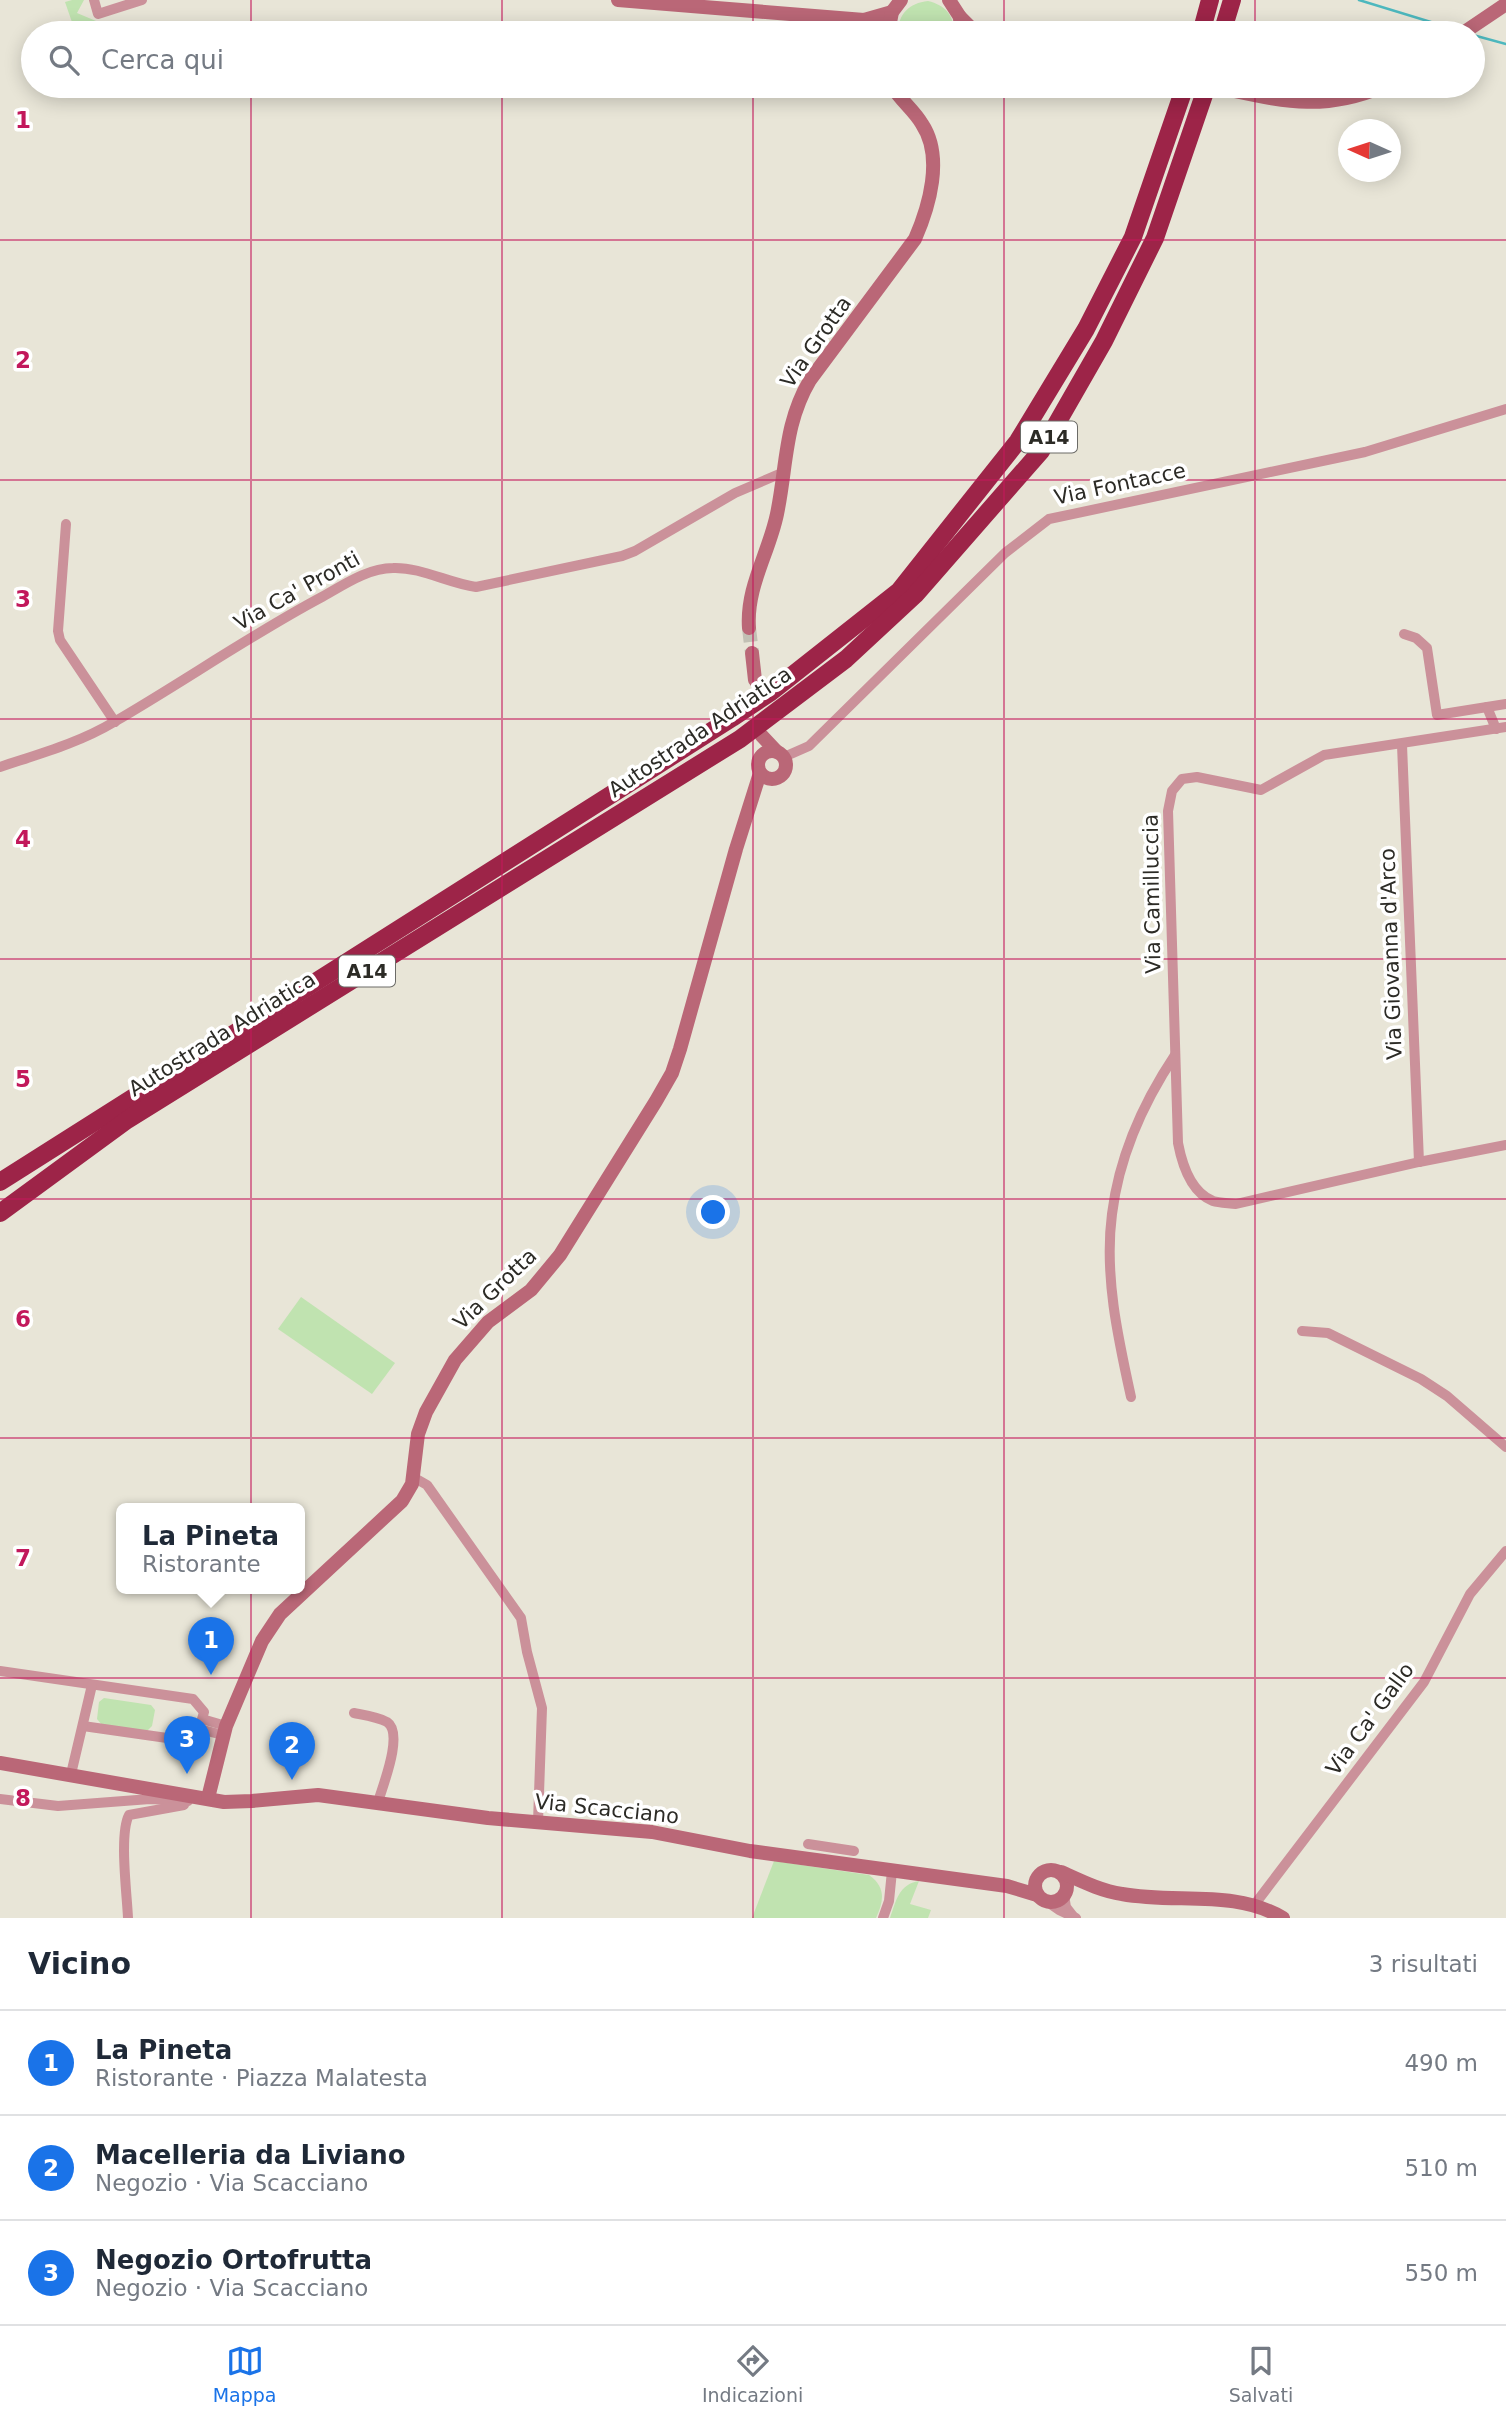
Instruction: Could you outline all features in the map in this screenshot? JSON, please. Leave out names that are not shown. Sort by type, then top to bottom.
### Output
[{"type":"highway","points":[[1204,21],[1210,0]]},
{"type":"highway","points":[[1226,21],[1232,0]]},
{"type":"highway","name":"Autostrada Adriatica","points":[[0,1182],[732,718],[771,692],[899,591],[1018,441],[1086,329],[1133,237],[1181,98]]},
{"type":"highway","name":"Autostrada Adriatica","points":[[0,1213],[127,1120],[740,739],[846,659],[915,595],[1041,451],[1104,341],[1155,239],[1205,98]]},
{"type":"street","points":[[94,0],[98,14],[142,0]]},
{"type":"street","points":[[618,0],[864,20],[896,6]]},
{"type":"street","points":[[949,0],[964,21]]},
{"type":"street","points":[[1481,21],[1506,4]]},
{"type":"street","points":[[960,17],[960,21]]},
{"type":"street","name":"Via Grotta","points":[[749,628],[750,597],[777,514],[793,417],[799,399],[810,380],[908,250],[925,217],[932,182],[932,152],[923,124],[905,98]]},
{"type":"street","points":[[1270,98],[1300,103],[1348,98]]},
{"type":"street","name":"Via Fontacce","points":[[780,755],[810,746],[1004,553],[1049,519],[1365,452],[1506,409]]},
{"type":"street","name":"Via Ca' Pronti","points":[[0,766],[88,736],[115,722],[290,614],[359,576],[378,569],[394,568],[476,587],[622,556],[653,543],[735,493],[784,472]]},
{"type":"street","points":[[66,524],[58,631],[60,639],[115,722]]},
{"type":"street","points":[[1404,634],[1416,638],[1427,648],[1437,715],[1506,704]]},
{"type":"street","points":[[752,653],[755,680]]},
{"type":"street","points":[[1488,707],[1501,728]]},
{"type":"street","name":"Via Camilluccia","points":[[1501,728],[1324,755],[1261,790],[1197,777],[1182,779],[1172,791],[1168,811],[1178,1143],[1183,1168],[1194,1185],[1212,1200],[1236,1204],[1506,1145]]},
{"type":"street","name":"Via Giovanna d'Arco","points":[[1402,745],[1419,1162]]},
{"type":"street","points":[[769,751],[780,755],[785,770],[780,777],[767,779],[760,773],[758,764],[762,755],[769,751]]},
{"type":"street","name":"Via Grotta","points":[[305,1591],[401,1501],[412,1485],[418,1434],[423,1420],[455,1360],[488,1322],[531,1290],[560,1255],[672,1073],[760,773]]},
{"type":"street","points":[[1131,1397],[1117,1330],[1111,1272],[1111,1215],[1121,1170],[1135,1127],[1153,1088],[1175,1055]]},
{"type":"street","points":[[1302,1331],[1328,1333],[1421,1378],[1447,1396],[1506,1447]]},
{"type":"street","points":[[413,1478],[427,1485],[521,1618],[542,1708],[538,1822]]},
{"type":"street","name":"Via Ca' Gallo","points":[[1255,1904],[1424,1682],[1470,1594],[1506,1551]]},
{"type":"street","name":"Via Grotta","points":[[203,1800],[224,1730],[262,1641],[281,1614],[302,1594]]},
{"type":"street","points":[[0,1671],[193,1699],[204,1712],[202,1719],[224,1730]]},
{"type":"street","points":[[71,1774],[92,1685]]},
{"type":"street","points":[[354,1713],[386,1721],[394,1731],[395,1742],[378,1802]]},
{"type":"street","points":[[83,1726],[195,1742],[199,1729],[224,1730]]},
{"type":"street","name":"Via Scacciano","points":[[0,1763],[203,1800],[252,1801],[318,1795],[488,1818],[652,1832],[750,1851],[831,1855],[854,1851]]},
{"type":"street","points":[[0,1800],[58,1806],[150,1799],[203,1800]]},
{"type":"street","points":[[128,1918],[124,1835],[129,1815],[203,1800]]},
{"type":"street","name":"Via Scacciano","points":[[808,1844],[831,1855],[892,1871],[1007,1886],[1042,1898]]},
{"type":"street","name":"Via Scacciano","points":[[1007,1886],[1025,1882],[1049,1869],[1061,1872]]},
{"type":"street","points":[[883,1918],[889,1901],[892,1871]]},
{"type":"street","points":[[1061,1872],[1098,1888],[1123,1895],[1234,1900],[1255,1904],[1283,1918]]},
{"type":"street","points":[[1061,1872],[1067,1883],[1064,1895],[1066,1907],[1075,1917]]},
{"type":"street","points":[[1039,1875],[1035,1884],[1042,1898],[1075,1917]]},
{"type":"street","points":[[1042,1898],[1056,1901],[1075,1889],[1098,1888]]},
{"type":"green space","points":[[84,0],[77,13],[96,21],[72,21],[65,2]]},
{"type":"green space","points":[[928,1],[939,5],[952,21],[900,21],[902,15],[915,4]]},
{"type":"green space","points":[[301,1297],[395,1363],[372,1394],[278,1329]]},
{"type":"green space","points":[[104,1698],[151,1705],[155,1710],[152,1726],[147,1731],[102,1725],[97,1719],[99,1702]]},
{"type":"green space","points":[[774,1861],[869,1875],[878,1884],[882,1895],[876,1918],[752,1918]]},
{"type":"green space","points":[[919,1881],[910,1904],[931,1910],[928,1918],[890,1918],[903,1890]]},
{"type":"waterway","points":[[1359,0],[1428,21]]},
{"type":"waterway","points":[[1485,38],[1506,44]]},
{"type":"tunnel","points":[[749,628],[752,653]]},
{"type":"place","name":"La Pineta","points":[[211,1675]]},
{"type":"place","name":"Negozio Ortofrutta","points":[[187,1774]]},
{"type":"place","name":"Macelleria da Liviano","points":[[292,1780]]}]
